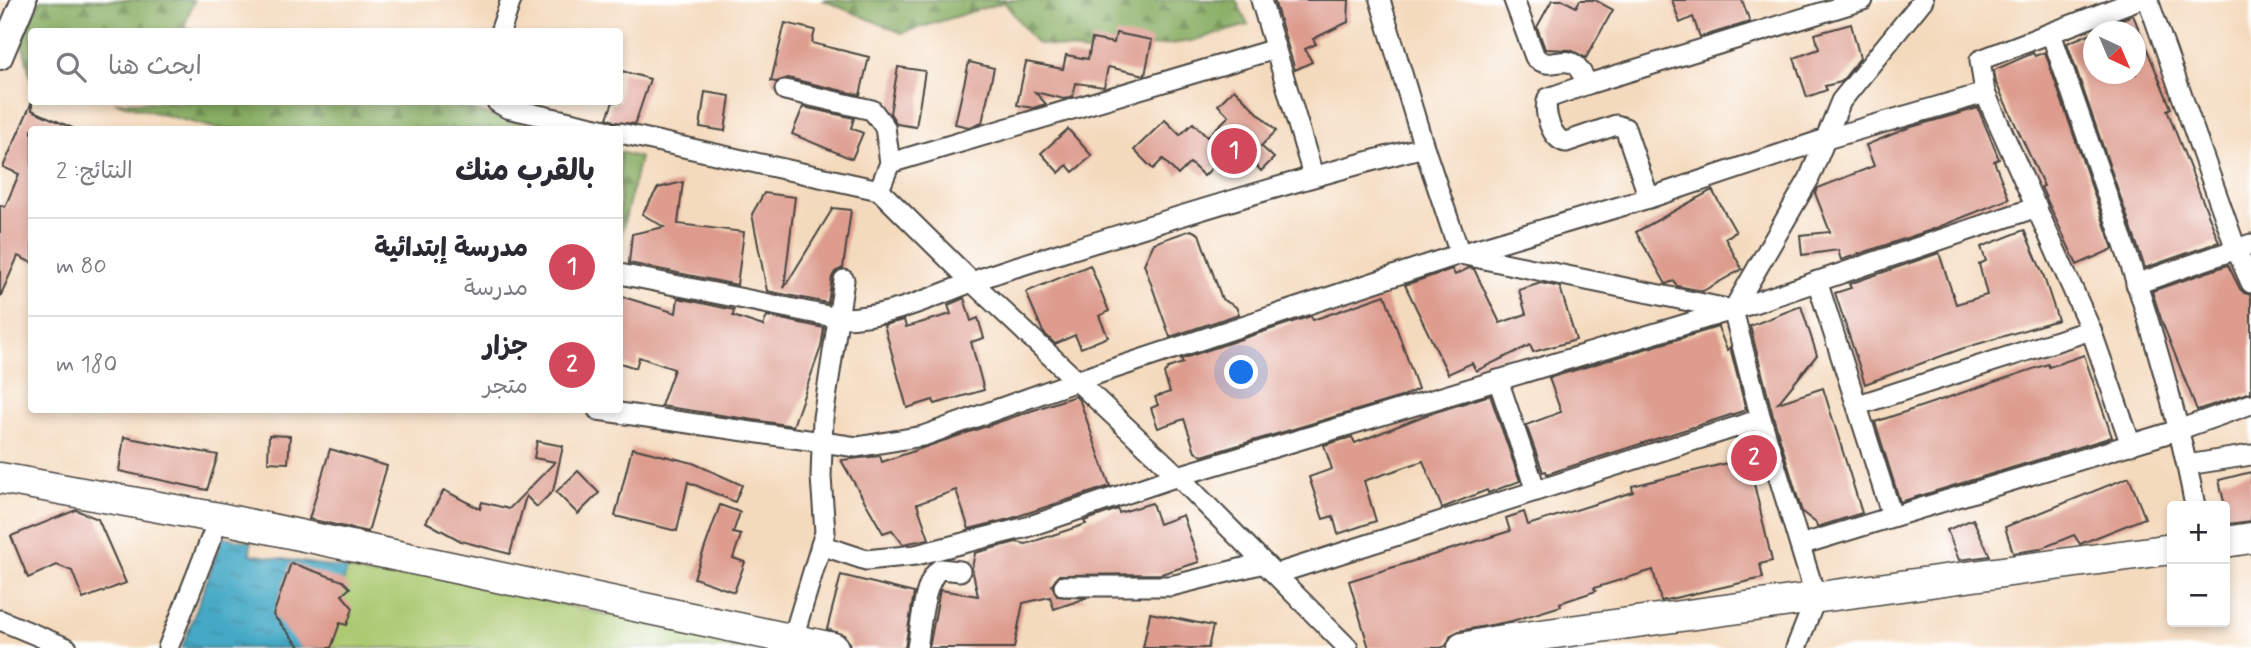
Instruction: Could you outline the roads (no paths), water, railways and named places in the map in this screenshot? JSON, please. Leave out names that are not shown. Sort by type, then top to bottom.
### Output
[{"type":"main road","points":[[0,478],[219,518],[792,644],[833,648]]},
{"type":"main road","points":[[2230,541],[2251,538]]},
{"type":"main road","points":[[1463,648],[1497,641],[2167,550]]},
{"type":"street","points":[[0,57],[24,0]]},
{"type":"street","points":[[500,28],[511,0]]},
{"type":"street","points":[[1261,0],[1312,176]]},
{"type":"street","points":[[1380,0],[1424,147],[1460,254]]},
{"type":"street","points":[[1514,0],[1535,57],[1549,65],[1571,63],[1577,67],[1588,84]]},
{"type":"street","points":[[1649,198],[1623,126],[1616,125],[1566,142],[1559,141],[1546,109],[1548,98],[1863,0]]},
{"type":"street","points":[[1796,648],[1816,598],[1761,419],[1733,310],[1809,179],[1841,101],[1923,0]]},
{"type":"street","points":[[2131,444],[2091,330],[1985,93],[1980,60],[2137,0]]},
{"type":"street","points":[[2148,0],[2243,247],[2251,284]]},
{"type":"street","points":[[2052,33],[2136,284],[2178,430],[2194,501]]},
{"type":"street","points":[[890,163],[1275,49]]},
{"type":"street","points":[[785,90],[872,110],[885,127],[890,163],[879,190]]},
{"type":"street","points":[[617,413],[857,447],[923,436],[1079,380],[1460,254],[1649,198],[1826,139],[1985,93]]},
{"type":"street","points":[[502,105],[588,126]]},
{"type":"street","points":[[623,133],[879,190],[971,281],[1178,476],[1348,648]]},
{"type":"street","points":[[623,275],[838,318],[854,318],[907,308],[971,281],[1312,176],[1424,147]]},
{"type":"street","points":[[821,545],[866,561],[916,555],[1027,527],[1178,476],[1733,310],[2037,207]]},
{"type":"street","points":[[2136,284],[2243,247]]},
{"type":"street","points":[[1460,254],[1733,310]]},
{"type":"street","points":[[792,644],[825,532],[821,477],[822,418],[844,280]]},
{"type":"street","points":[[1817,281],[1892,516]]},
{"type":"street","points":[[1858,405],[2091,330]]},
{"type":"street","points":[[1498,380],[1536,491]]},
{"type":"street","points":[[1800,545],[2178,430],[2251,404]]},
{"type":"street","points":[[1065,586],[1171,586],[1270,569],[1536,491],[1761,419]]},
{"type":"street","points":[[2187,465],[2251,456]]},
{"type":"street","points":[[168,648],[219,518]]},
{"type":"street","points":[[917,648],[929,583],[934,573],[940,569],[960,571]]},
{"type":"street","points":[[0,620],[32,641],[67,648]]},
{"type":"water","points":[[223,537],[251,542],[250,554],[347,569],[321,648],[182,648]]},
{"type":"place","name":"مدرسة إبتدائية","points":[[1234,151]]},
{"type":"place","name":"جزار","points":[[1754,458]]}]
